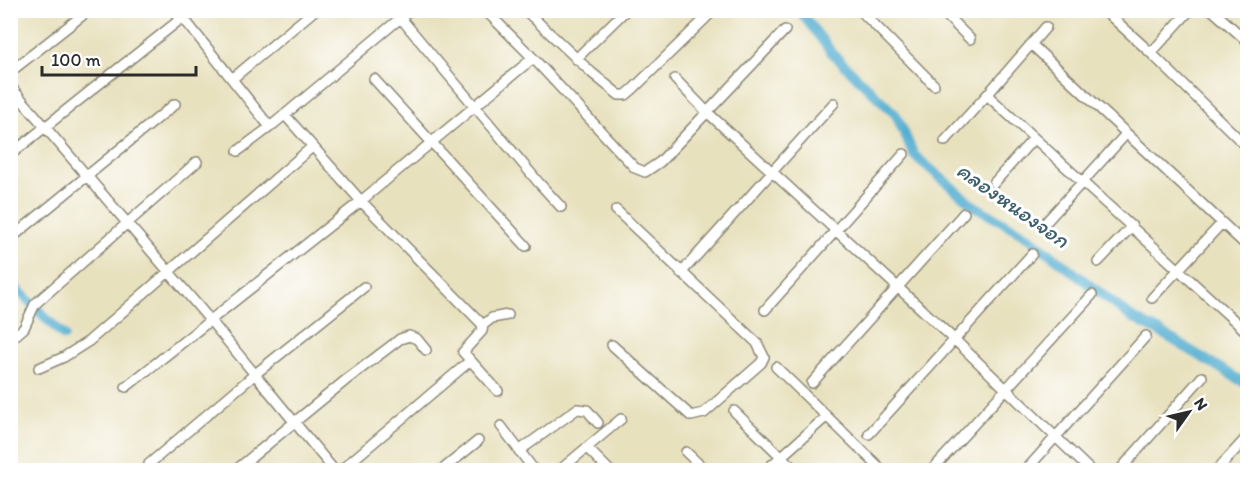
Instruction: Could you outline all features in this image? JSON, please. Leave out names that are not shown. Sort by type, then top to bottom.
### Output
[{"type":"street","points":[[10,155],[180,14],[192,10]]},
{"type":"street","points":[[232,79],[315,10]]},
{"type":"street","points":[[238,151],[270,127],[397,14],[410,10]]},
{"type":"street","points":[[485,10],[640,171],[651,169],[660,162],[785,30]]},
{"type":"street","points":[[576,59],[626,10]]},
{"type":"street","points":[[525,11],[614,92],[626,95],[714,10]]},
{"type":"street","points":[[941,10],[970,39]]},
{"type":"street","points":[[1104,10],[1248,148]]},
{"type":"street","points":[[1151,53],[1190,10]]},
{"type":"street","points":[[1212,10],[1248,42]]},
{"type":"street","points":[[10,72],[88,11]]},
{"type":"street","points":[[863,12],[934,85]]},
{"type":"street","points":[[180,14],[270,127]]},
{"type":"street","points":[[397,14],[561,207]]},
{"type":"street","points":[[945,141],[1046,27]]},
{"type":"street","points":[[1031,44],[1248,247]]},
{"type":"street","points":[[126,387],[361,201],[533,58]]},
{"type":"street","points":[[374,79],[526,246]]},
{"type":"street","points":[[675,79],[707,112],[1006,388],[1090,471]]},
{"type":"street","points":[[10,86],[210,320],[333,471]]},
{"type":"street","points":[[987,95],[1248,333]]},
{"type":"street","points":[[10,239],[175,104]]},
{"type":"street","points":[[681,273],[834,104]]},
{"type":"street","points":[[285,114],[361,201],[483,325]]},
{"type":"street","points":[[1047,220],[1126,134]]},
{"type":"street","points":[[994,183],[1034,138]]},
{"type":"street","points":[[39,368],[64,357],[88,341],[312,147]]},
{"type":"street","points":[[765,310],[904,154]]},
{"type":"street","points":[[10,340],[24,328],[35,304],[197,162]]},
{"type":"street","points":[[612,345],[691,416],[705,413],[761,363],[763,352],[757,343],[615,210]]},
{"type":"street","points":[[812,383],[964,213]]},
{"type":"street","points":[[1152,298],[1222,223]]},
{"type":"street","points":[[1098,262],[1132,226]]},
{"type":"street","points":[[869,434],[1032,254]]},
{"type":"street","points":[[149,464],[254,375],[364,288]]},
{"type":"street","points":[[932,471],[1092,294]]},
{"type":"street","points":[[498,391],[464,355],[464,349],[482,331],[483,325],[492,318],[508,315]]},
{"type":"street","points":[[236,471],[346,380],[400,339],[409,336],[417,339],[426,350]]},
{"type":"street","points":[[1026,471],[1146,336]]},
{"type":"street","points":[[341,471],[470,361]]},
{"type":"street","points":[[776,367],[882,471]]},
{"type":"street","points":[[1120,471],[1202,377]]},
{"type":"street","points":[[519,451],[577,409],[587,410],[598,423]]},
{"type":"street","points":[[734,411],[795,471]]},
{"type":"street","points":[[766,471],[826,417]]},
{"type":"street","points":[[560,471],[621,419]]},
{"type":"street","points":[[501,426],[534,471]]},
{"type":"street","points":[[1216,471],[1248,436]]},
{"type":"street","points":[[442,471],[478,441]]},
{"type":"street","points":[[587,448],[609,471]]},
{"type":"street","points":[[686,452],[705,471]]},
{"type":"waterway","name":"คลองหนองจอก","points":[[799,10],[833,54],[896,115],[914,155],[973,205],[1027,236],[1131,317],[1248,385]]},
{"type":"waterway","points":[[10,282],[64,336]]}]
